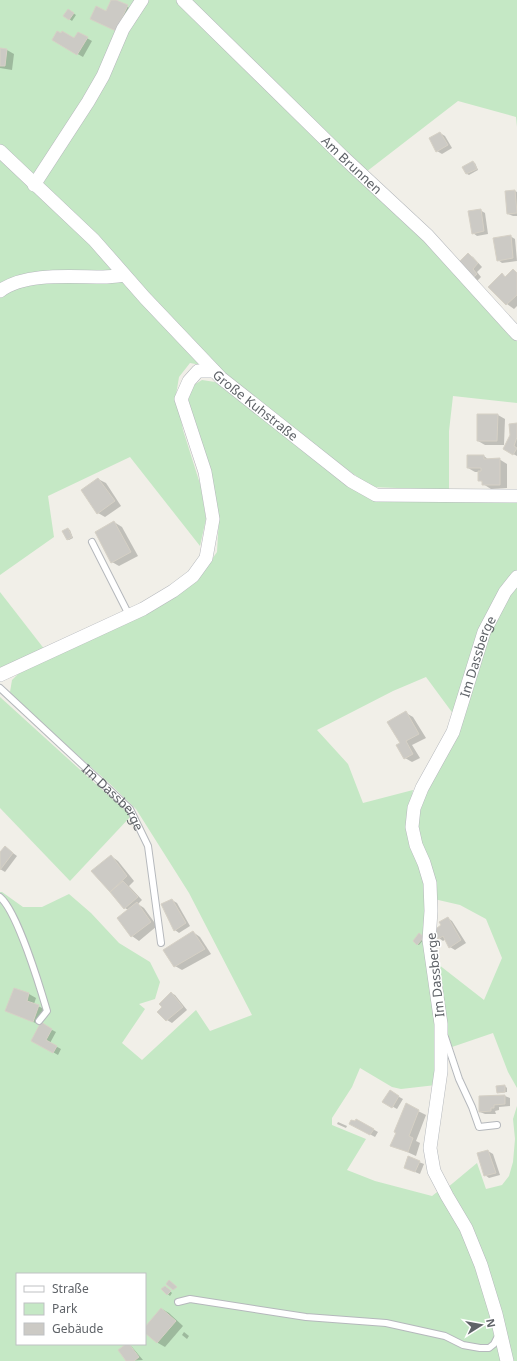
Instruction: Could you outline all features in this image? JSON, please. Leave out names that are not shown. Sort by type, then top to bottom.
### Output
[{"type":"street","points":[[34,185],[99,83],[123,29],[142,0]]},
{"type":"street","name":"Am Brunnen","points":[[183,0],[342,156],[428,236],[517,334]]},
{"type":"street","points":[[0,152],[94,240],[124,275],[214,371]]},
{"type":"street","points":[[0,291],[6,286],[26,280],[66,276],[105,277],[124,275]]},
{"type":"street","name":"Große Kuhstraße","points":[[0,675],[129,615],[161,598],[193,576],[206,558],[213,519],[205,472],[182,399],[189,381],[198,371],[214,371],[350,481],[376,495],[517,496]]},
{"type":"street","name":"Im Dassberge","points":[[507,1361],[501,1331],[466,1228],[434,1171],[430,1148],[442,1072],[441,1024],[429,940],[431,911],[430,883],[424,863],[416,846],[412,827],[414,808],[422,788],[453,732],[484,632],[505,592],[517,577]]},
{"type":"lane","points":[[92,542],[129,615]]},
{"type":"lane","name":"Im Dassberge","points":[[0,688],[130,809],[148,846],[161,943]]},
{"type":"lane","points":[[0,897],[4,900],[18,928],[44,999],[47,1011],[39,1021]]},
{"type":"lane","points":[[441,1024],[459,1079],[472,1107],[479,1128],[497,1125]]},
{"type":"lane","points":[[178,1302],[190,1299],[306,1317],[386,1323],[445,1336],[463,1345],[480,1348],[489,1348],[494,1344],[501,1331]]},
{"type":"green space","points":[[0,0],[517,0],[517,127],[516,117],[458,101],[366,172],[426,240],[517,338],[517,403],[453,396],[449,431],[449,490],[371,487],[266,409],[218,368],[190,363],[179,377],[176,395],[183,430],[201,487],[206,519],[200,546],[130,457],[48,496],[54,537],[0,575]]},
{"type":"green space","points":[[202,380],[215,382],[354,490],[371,497],[391,499],[517,499],[517,571],[503,588],[481,630],[454,715],[426,677],[393,691],[317,730],[348,764],[363,803],[413,790],[410,811],[410,832],[428,884],[429,903],[427,960],[433,987],[438,1036],[438,1073],[436,1085],[401,1089],[392,1087],[360,1068],[352,1087],[332,1118],[332,1125],[366,1139],[347,1170],[375,1181],[432,1196],[441,1189],[463,1229],[483,1280],[495,1319],[497,1330],[495,1337],[510,1357],[492,1284],[462,1214],[447,1188],[477,1163],[486,1189],[502,1185],[509,1176],[513,1162],[515,1139],[513,1119],[517,1106],[517,1361],[0,1361],[0,892],[23,907],[42,907],[69,894],[91,913],[119,943],[150,962],[160,982],[155,999],[139,1004],[145,1009],[122,1043],[142,1060],[196,1010],[210,1031],[252,1015],[189,893],[136,809],[19,703],[10,692],[12,680],[19,673],[129,620],[170,597],[201,575],[217,552],[219,517],[210,472],[188,408],[189,393],[192,386]]},
{"type":"green space","points":[[517,582],[517,1088],[508,1072],[493,1033],[452,1047],[445,1026],[434,961],[484,1000],[502,958],[486,919],[460,905],[434,899],[416,833],[422,794],[486,634]]},
{"type":"green space","points":[[0,592],[45,650],[0,671]]},
{"type":"green space","points":[[0,697],[131,816],[70,881],[0,808]]},
{"type":"building","points":[[111,0],[116,0],[128,5],[116,31],[90,19],[96,6],[106,11]]},
{"type":"building","points":[[68,9],[74,13],[69,20],[63,16]]},
{"type":"building","points":[[57,31],[61,33],[62,31],[74,38],[78,32],[88,37],[77,55],[52,40]]},
{"type":"building","points":[[0,48],[7,49],[5,66],[0,66]]},
{"type":"building","points":[[440,132],[448,145],[436,152],[429,138]]},
{"type":"building","points":[[473,161],[477,169],[466,174],[462,167]]},
{"type":"building","points":[[515,190],[517,213],[507,214],[505,191]]},
{"type":"building","points":[[481,209],[484,231],[472,234],[468,211]]},
{"type":"building","points":[[511,235],[513,258],[497,261],[493,238]]},
{"type":"building","points":[[468,253],[478,263],[473,269],[477,274],[471,280],[457,264]]},
{"type":"building","points":[[513,269],[517,273],[517,295],[506,305],[488,287],[502,273],[505,277]]},
{"type":"building","points":[[477,414],[498,414],[497,441],[477,441]]},
{"type":"building","points":[[517,423],[517,437],[514,446],[517,448],[513,455],[503,449],[510,435],[509,424]]},
{"type":"building","points":[[467,455],[484,455],[484,459],[500,458],[500,485],[482,485],[482,481],[478,481],[478,471],[481,471],[481,468],[467,468]]},
{"type":"building","points":[[98,478],[115,501],[97,514],[81,490]]},
{"type":"building","points":[[114,521],[131,552],[111,563],[95,532]]},
{"type":"building","points":[[68,528],[72,537],[67,540],[62,531]]},
{"type":"building","points":[[406,711],[419,734],[406,741],[413,754],[404,759],[396,745],[400,743],[387,722]]},
{"type":"building","points":[[5,846],[13,853],[0,870],[0,852]]},
{"type":"building","points":[[111,855],[127,876],[110,892],[91,871]]},
{"type":"building","points":[[123,881],[138,897],[124,909],[110,892]]},
{"type":"building","points":[[172,899],[186,923],[174,931],[161,904]]},
{"type":"building","points":[[137,902],[151,922],[131,937],[117,918]]},
{"type":"building","points":[[448,917],[461,940],[449,948],[443,936],[438,939],[433,931],[441,925],[439,922]]},
{"type":"building","points":[[193,931],[205,949],[174,967],[163,950]]},
{"type":"building","points":[[419,933],[424,937],[417,945],[413,941]]},
{"type":"building","points":[[14,988],[29,993],[27,1001],[39,1005],[33,1022],[5,1011]]},
{"type":"building","points":[[171,992],[183,1007],[166,1021],[157,1012],[162,1007],[159,1004]]},
{"type":"building","points":[[41,1022],[52,1029],[46,1040],[57,1046],[53,1053],[31,1041]]},
{"type":"building","points":[[505,1085],[505,1092],[497,1093],[496,1086]]},
{"type":"building","points":[[390,1090],[399,1096],[392,1108],[382,1102]]},
{"type":"building","points":[[505,1095],[505,1104],[494,1105],[494,1108],[491,1108],[491,1111],[479,1112],[479,1096]]},
{"type":"building","points":[[406,1103],[419,1110],[409,1136],[413,1138],[408,1152],[390,1146]]},
{"type":"building","points":[[356,1119],[374,1129],[370,1135],[349,1124],[351,1120],[355,1121]]},
{"type":"building","points":[[488,1150],[496,1173],[484,1176],[477,1153]]},
{"type":"building","points":[[408,1156],[420,1161],[415,1172],[404,1168]]},
{"type":"building","points":[[169,1280],[177,1287],[173,1290],[166,1284]]},
{"type":"building","points":[[165,1286],[171,1291],[167,1295],[161,1289]]},
{"type":"building","points":[[161,1308],[176,1321],[157,1343],[146,1334],[146,1326]]},
{"type":"building","points":[[125,1345],[130,1345],[139,1357],[134,1361],[126,1361],[118,1350]]}]
